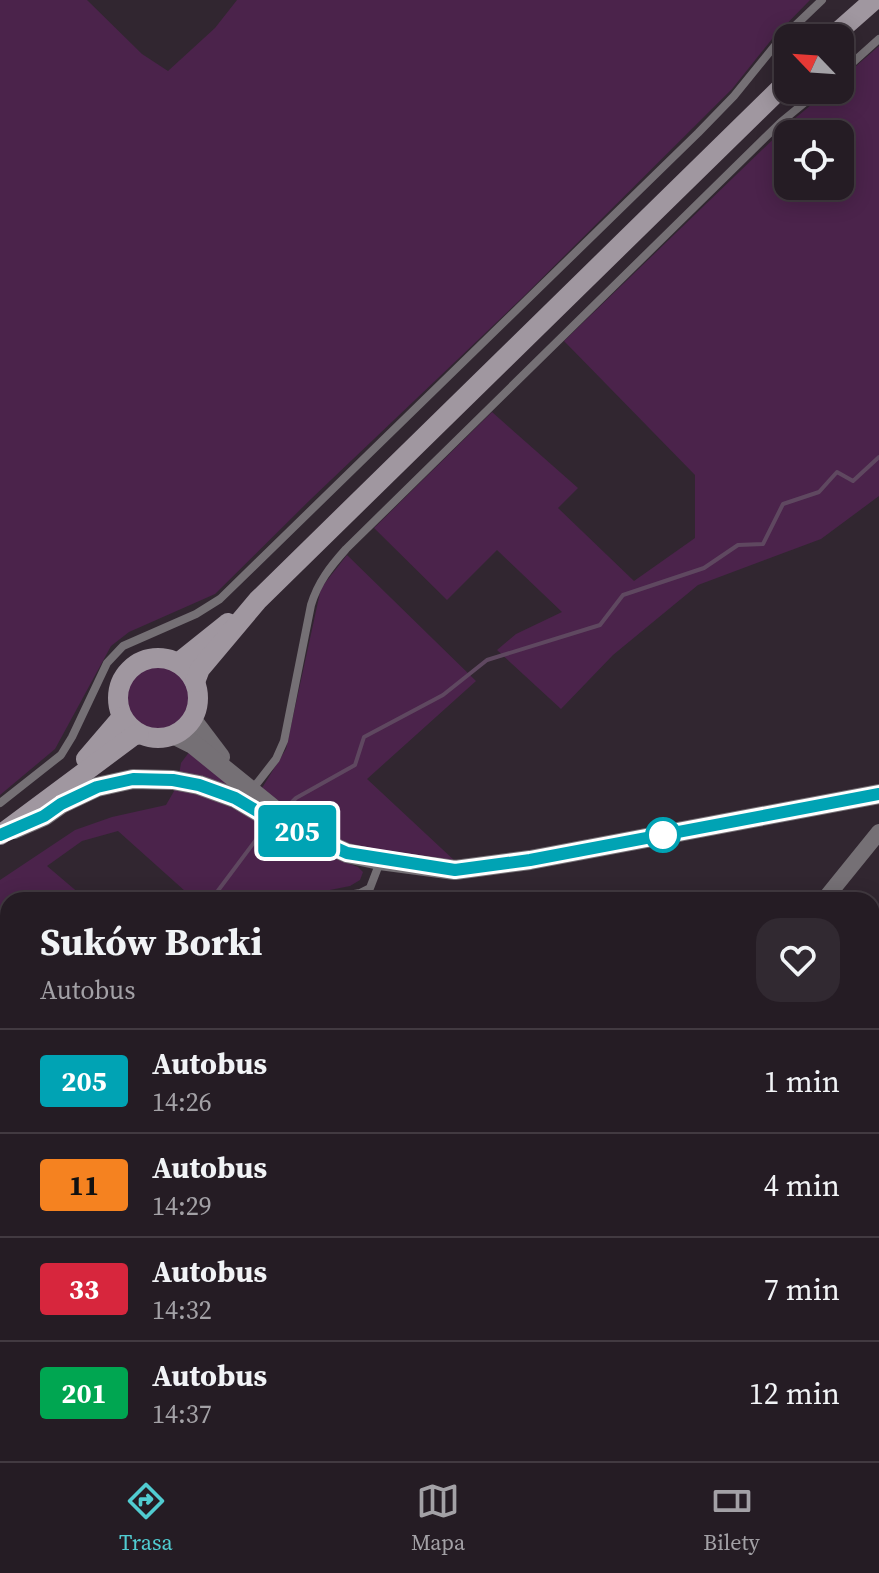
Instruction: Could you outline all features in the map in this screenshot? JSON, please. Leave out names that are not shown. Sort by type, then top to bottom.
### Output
[{"type":"main road","points":[[844,24],[867,0]]},
{"type":"main road","points":[[847,24],[874,0]]},
{"type":"main road","points":[[195,682],[178,663],[153,657],[130,669],[118,692],[122,717],[139,734],[157,738],[175,735],[192,720],[198,701],[195,682],[200,669],[258,600],[774,95]]},
{"type":"main road","points":[[178,663],[258,600]]},
{"type":"main road","points":[[53,795],[122,717]]},
{"type":"main road","points":[[1,834],[139,734]]},
{"type":"street","points":[[192,720],[234,776]]},
{"type":"street","points":[[175,735],[193,744],[234,776],[276,817]]},
{"type":"street","points":[[1,834],[44,816],[97,787],[133,779],[173,780],[199,785],[235,798],[347,853],[442,870],[509,864],[879,794]]},
{"type":"street","points":[[830,892],[879,832]]},
{"type":"lane","points":[[0,803],[61,755],[107,663],[123,646],[196,614],[220,599],[698,133],[734,96],[777,43],[822,0]]},
{"type":"lane","points":[[854,61],[879,39]]},
{"type":"lane","points":[[251,791],[276,759],[284,741],[311,605],[317,585],[327,570],[781,122],[803,104]]},
{"type":"lane","points":[[362,892],[370,888],[380,860]]},
{"type":"shaded area","points":[[0,0],[87,0],[142,54],[168,71],[215,28],[237,0],[810,0],[787,24],[774,24],[774,37],[732,89],[522,298],[215,594],[129,632],[111,646],[55,749],[0,795]]},
{"type":"shaded area","points":[[879,46],[879,496],[821,539],[698,585],[613,655],[561,709],[497,650],[516,634],[562,612],[497,550],[447,600],[374,528],[492,412],[578,488],[558,508],[634,581],[695,538],[695,475],[564,341],[774,138],[774,200],[854,200],[854,120],[793,120],[812,104],[854,104],[854,68]]},
{"type":"shaded area","points":[[347,555],[476,681],[367,779],[456,862],[351,847],[318,831],[262,788],[286,749],[321,588]]},
{"type":"shaded area","points":[[158,666],[170,668],[181,675],[188,686],[188,710],[181,721],[170,728],[158,730],[146,728],[135,721],[128,710],[126,698],[128,686],[135,675],[146,668]]},
{"type":"shaded area","points":[[190,751],[237,791],[179,775],[181,763]]},
{"type":"shaded area","points":[[177,786],[250,815],[306,848],[358,867],[363,872],[360,880],[350,886],[320,892],[186,892],[118,831],[82,841],[47,866],[78,892],[0,892],[0,880],[75,830],[112,817],[166,805]]},
{"type":"waterway","points":[[280,814],[296,798],[355,765],[364,737],[443,695],[487,660],[600,625],[623,595],[704,568],[738,545],[763,544],[783,504],[819,492],[837,472],[853,481],[879,457]]},
{"type":"waterway","points":[[217,892],[267,825]]},
{"type":"bus line","name":"205","points":[[0,835],[44,816],[97,787],[133,779],[173,780],[199,785],[235,798],[269,818],[347,853],[455,870],[530,860],[879,794]]}]
